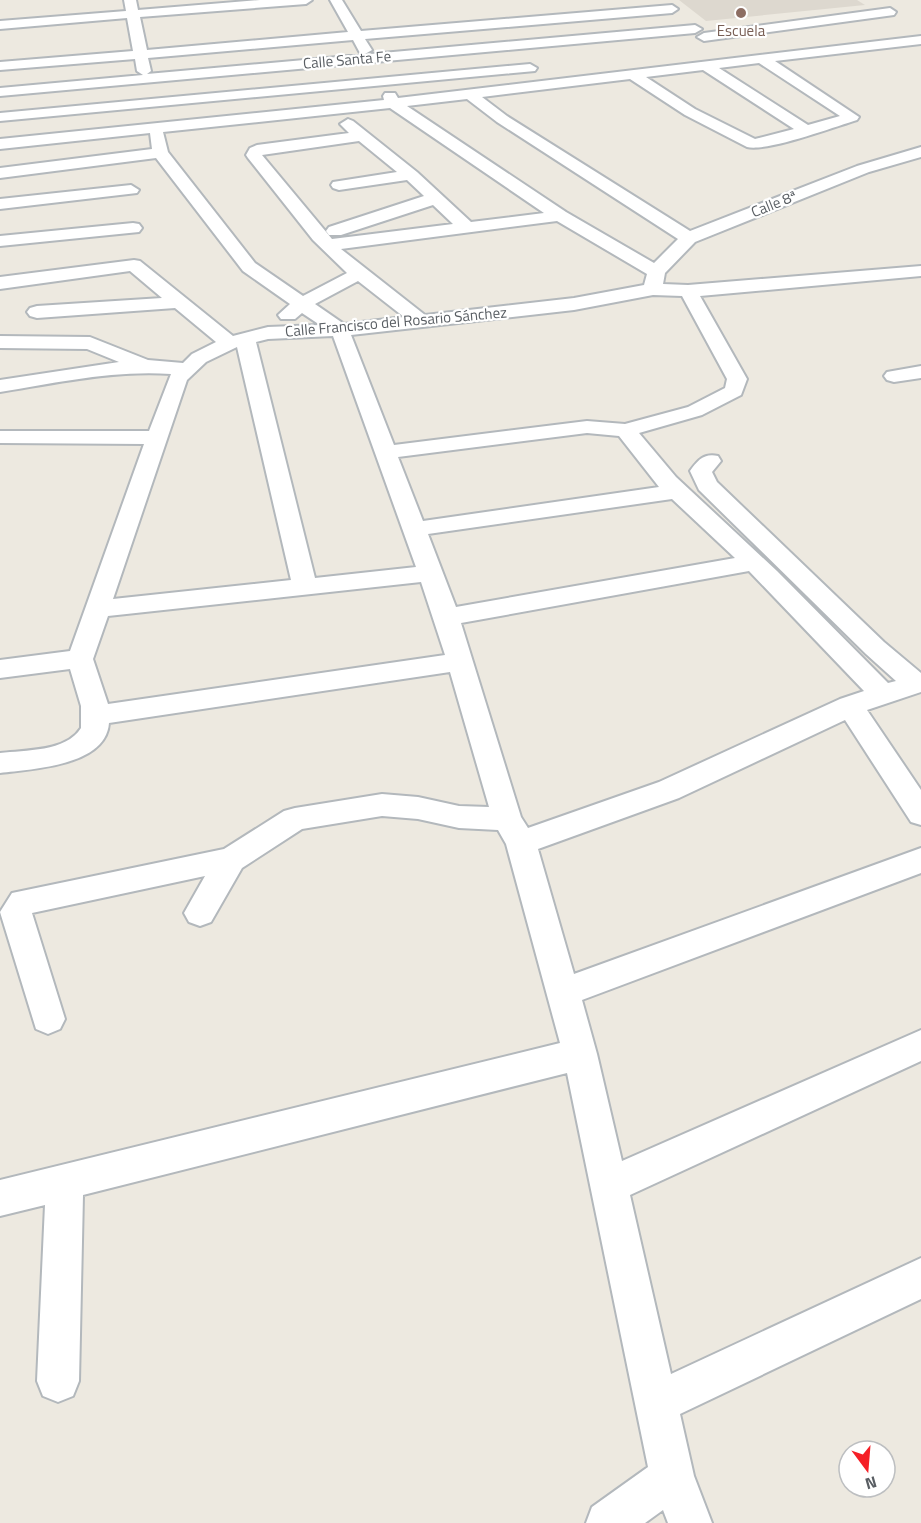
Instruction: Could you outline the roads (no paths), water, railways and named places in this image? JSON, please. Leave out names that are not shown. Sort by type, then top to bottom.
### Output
[{"type":"street","points":[[0,25],[131,7],[306,0]]},
{"type":"street","points":[[336,0],[383,81],[393,103],[654,281]]},
{"type":"street","points":[[873,1],[895,10]]},
{"type":"street","points":[[541,2],[613,77]]},
{"type":"street","points":[[0,66],[557,19],[667,4],[735,63]]},
{"type":"street","points":[[131,7],[160,153],[249,267],[340,330],[416,529],[447,617],[459,662],[514,831],[580,1054],[672,1476],[690,1523]]},
{"type":"street","name":"Calle Santa Fe","points":[[0,92],[578,40],[699,33],[895,10]]},
{"type":"street","points":[[0,144],[333,110],[735,63],[919,32]]},
{"type":"street","points":[[696,52],[718,50]]},
{"type":"street","points":[[633,75],[690,112],[752,144],[852,117],[762,59]]},
{"type":"street","points":[[0,117],[550,66]]},
{"type":"street","points":[[706,66],[807,131]]},
{"type":"street","points":[[470,94],[502,119],[689,238]]},
{"type":"street","points":[[333,110],[360,136],[411,175],[466,227]]},
{"type":"street","points":[[360,136],[263,148],[256,151],[254,155],[323,240],[358,274],[421,321]]},
{"type":"street","name":"Calle 8ª","points":[[654,281],[689,238],[863,169],[921,152]]},
{"type":"street","points":[[0,204],[131,174],[160,153]]},
{"type":"street","points":[[0,172],[131,174]]},
{"type":"street","points":[[131,174],[134,265]]},
{"type":"street","points":[[339,185],[411,175]]},
{"type":"street","points":[[323,240],[436,198]]},
{"type":"street","points":[[323,240],[560,216]]},
{"type":"street","points":[[0,241],[133,228]]},
{"type":"street","points":[[0,283],[134,265],[178,302],[237,341],[305,586]]},
{"type":"street","name":"Calle Francisco del Rosario Sánchez","points":[[80,659],[178,378],[199,358],[237,341],[268,333],[340,330],[574,304],[654,281],[688,291],[921,272]]},
{"type":"street","points":[[268,333],[301,304],[358,274]]},
{"type":"street","points":[[387,452],[587,427],[626,430],[695,411],[735,391],[737,379],[688,291]]},
{"type":"street","points":[[37,312],[178,302]]},
{"type":"street","points":[[0,342],[90,343],[146,366]]},
{"type":"street","points":[[0,386],[95,370],[146,366],[187,369]]},
{"type":"street","points":[[894,376],[921,372]]},
{"type":"street","points":[[626,430],[648,459],[678,491],[754,562],[883,694]]},
{"type":"street","points":[[0,437],[156,438]]},
{"type":"street","points":[[710,461],[700,471],[706,485],[875,648],[918,682]]},
{"type":"street","points":[[416,529],[678,491]]},
{"type":"street","points":[[447,617],[754,562]]},
{"type":"street","points":[[99,609],[430,573]]},
{"type":"street","points":[[0,669],[80,659],[96,715],[94,734],[85,745],[72,751],[0,764]]},
{"type":"street","points":[[96,715],[459,662]]},
{"type":"street","points":[[48,1019],[16,912],[23,902],[231,860],[295,819],[382,805],[418,808],[514,831],[669,790],[850,706],[918,682]]},
{"type":"street","points":[[850,706],[921,814]]},
{"type":"street","points":[[200,913],[231,860]]},
{"type":"street","points":[[562,993],[921,860]]},
{"type":"street","points":[[610,1185],[921,1045]]},
{"type":"street","points":[[0,1198],[580,1054]]},
{"type":"street","points":[[58,1381],[65,1182]]},
{"type":"street","points":[[656,1403],[921,1278]]},
{"type":"street","points":[[608,1523],[672,1476]]},
{"type":"place","name":"Escuela","points":[[741,13]]}]
